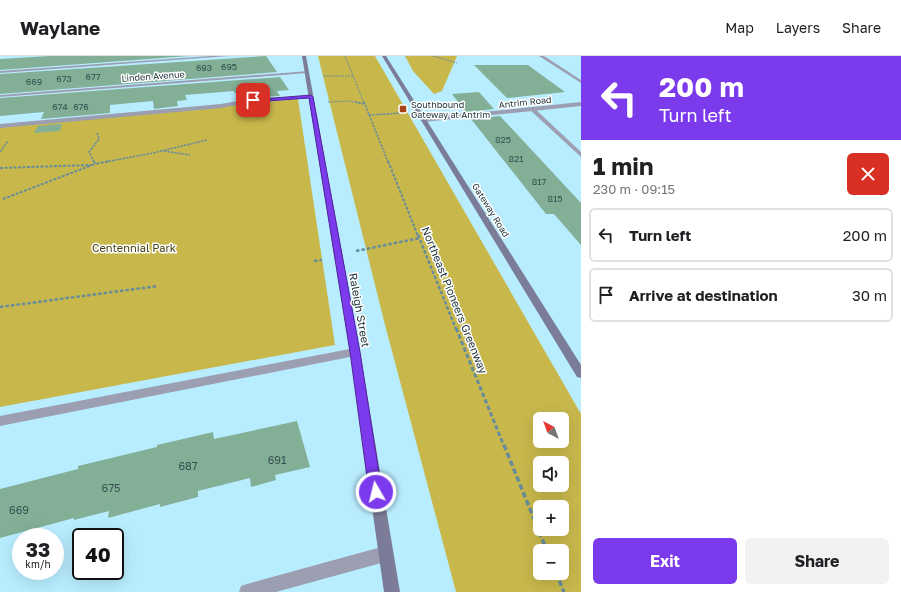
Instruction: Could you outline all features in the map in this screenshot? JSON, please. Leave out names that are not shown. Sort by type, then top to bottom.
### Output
[{"type":"street","points":[[0,72],[227,56]]},
{"type":"street","name":"Raleigh Street","points":[[304,56],[355,352],[392,592]]},
{"type":"street","name":"Gateway Road","points":[[384,56],[581,374]]},
{"type":"street","points":[[541,56],[581,82]]},
{"type":"street","name":"Linden Avenue","points":[[0,96],[307,72]]},
{"type":"street","points":[[0,126],[221,106],[253,100],[311,99]]},
{"type":"street","name":"Antrim Road","points":[[424,120],[581,104]]},
{"type":"street","points":[[532,109],[581,155]]},
{"type":"street","points":[[0,421],[355,352]]},
{"type":"street","points":[[247,592],[385,554]]},
{"type":"path","name":"Northeast Pioneers Greenway","points":[[345,56],[544,544]]},
{"type":"path","points":[[433,56],[457,64]]},
{"type":"path","points":[[322,76],[353,76]]},
{"type":"path","points":[[311,99],[365,104]]},
{"type":"path","points":[[369,115],[419,113]]},
{"type":"path","points":[[94,164],[90,152],[99,139],[97,131]]},
{"type":"path","points":[[0,168],[94,164],[162,151],[207,140]]},
{"type":"path","points":[[162,151],[190,155]]},
{"type":"path","points":[[3,199],[94,164]]},
{"type":"path","points":[[314,262],[338,255],[420,238]]},
{"type":"path","points":[[0,307],[158,286]]},
{"type":"path","points":[[559,580],[564,592]]},
{"type":"green space","points":[[318,56],[375,56],[581,414],[581,592],[456,592],[385,325]]},
{"type":"green space","points":[[405,56],[457,56],[442,91],[434,94],[413,71]]},
{"type":"green space","name":"Centennial Park","points":[[298,99],[335,345],[0,407],[0,126]]},
{"type":"building","points":[[50,56],[189,56],[0,70],[0,59]]},
{"type":"building","points":[[266,56],[277,72],[0,94],[0,74]]},
{"type":"building","points":[[474,65],[528,65],[565,92],[507,98]]},
{"type":"building","points":[[280,77],[289,90],[277,91],[280,96],[249,97],[245,92],[235,93],[234,91],[185,95],[187,100],[177,101],[178,106],[154,109],[153,101],[110,105],[110,113],[41,119],[44,112],[0,116],[0,98]]},
{"type":"building","points":[[479,92],[494,109],[466,112],[452,94]]},
{"type":"building","points":[[500,116],[581,203],[581,245],[554,214],[546,214],[471,119]]},
{"type":"building","points":[[62,124],[60,131],[34,133],[38,126]]},
{"type":"building","points":[[297,421],[310,467],[275,475],[276,480],[251,487],[250,478],[198,491],[198,497],[160,507],[160,504],[108,518],[109,511],[74,520],[74,518],[37,528],[12,528],[12,535],[0,538],[0,489],[78,469],[78,466],[157,447],[157,445],[213,432],[214,439]]},
{"type":"place","name":"Southbound Gateway at Antrim","points":[[403,109]]},
{"type":"route","points":[[253,100],[285,97],[311,97],[355,352],[376,492]]}]
